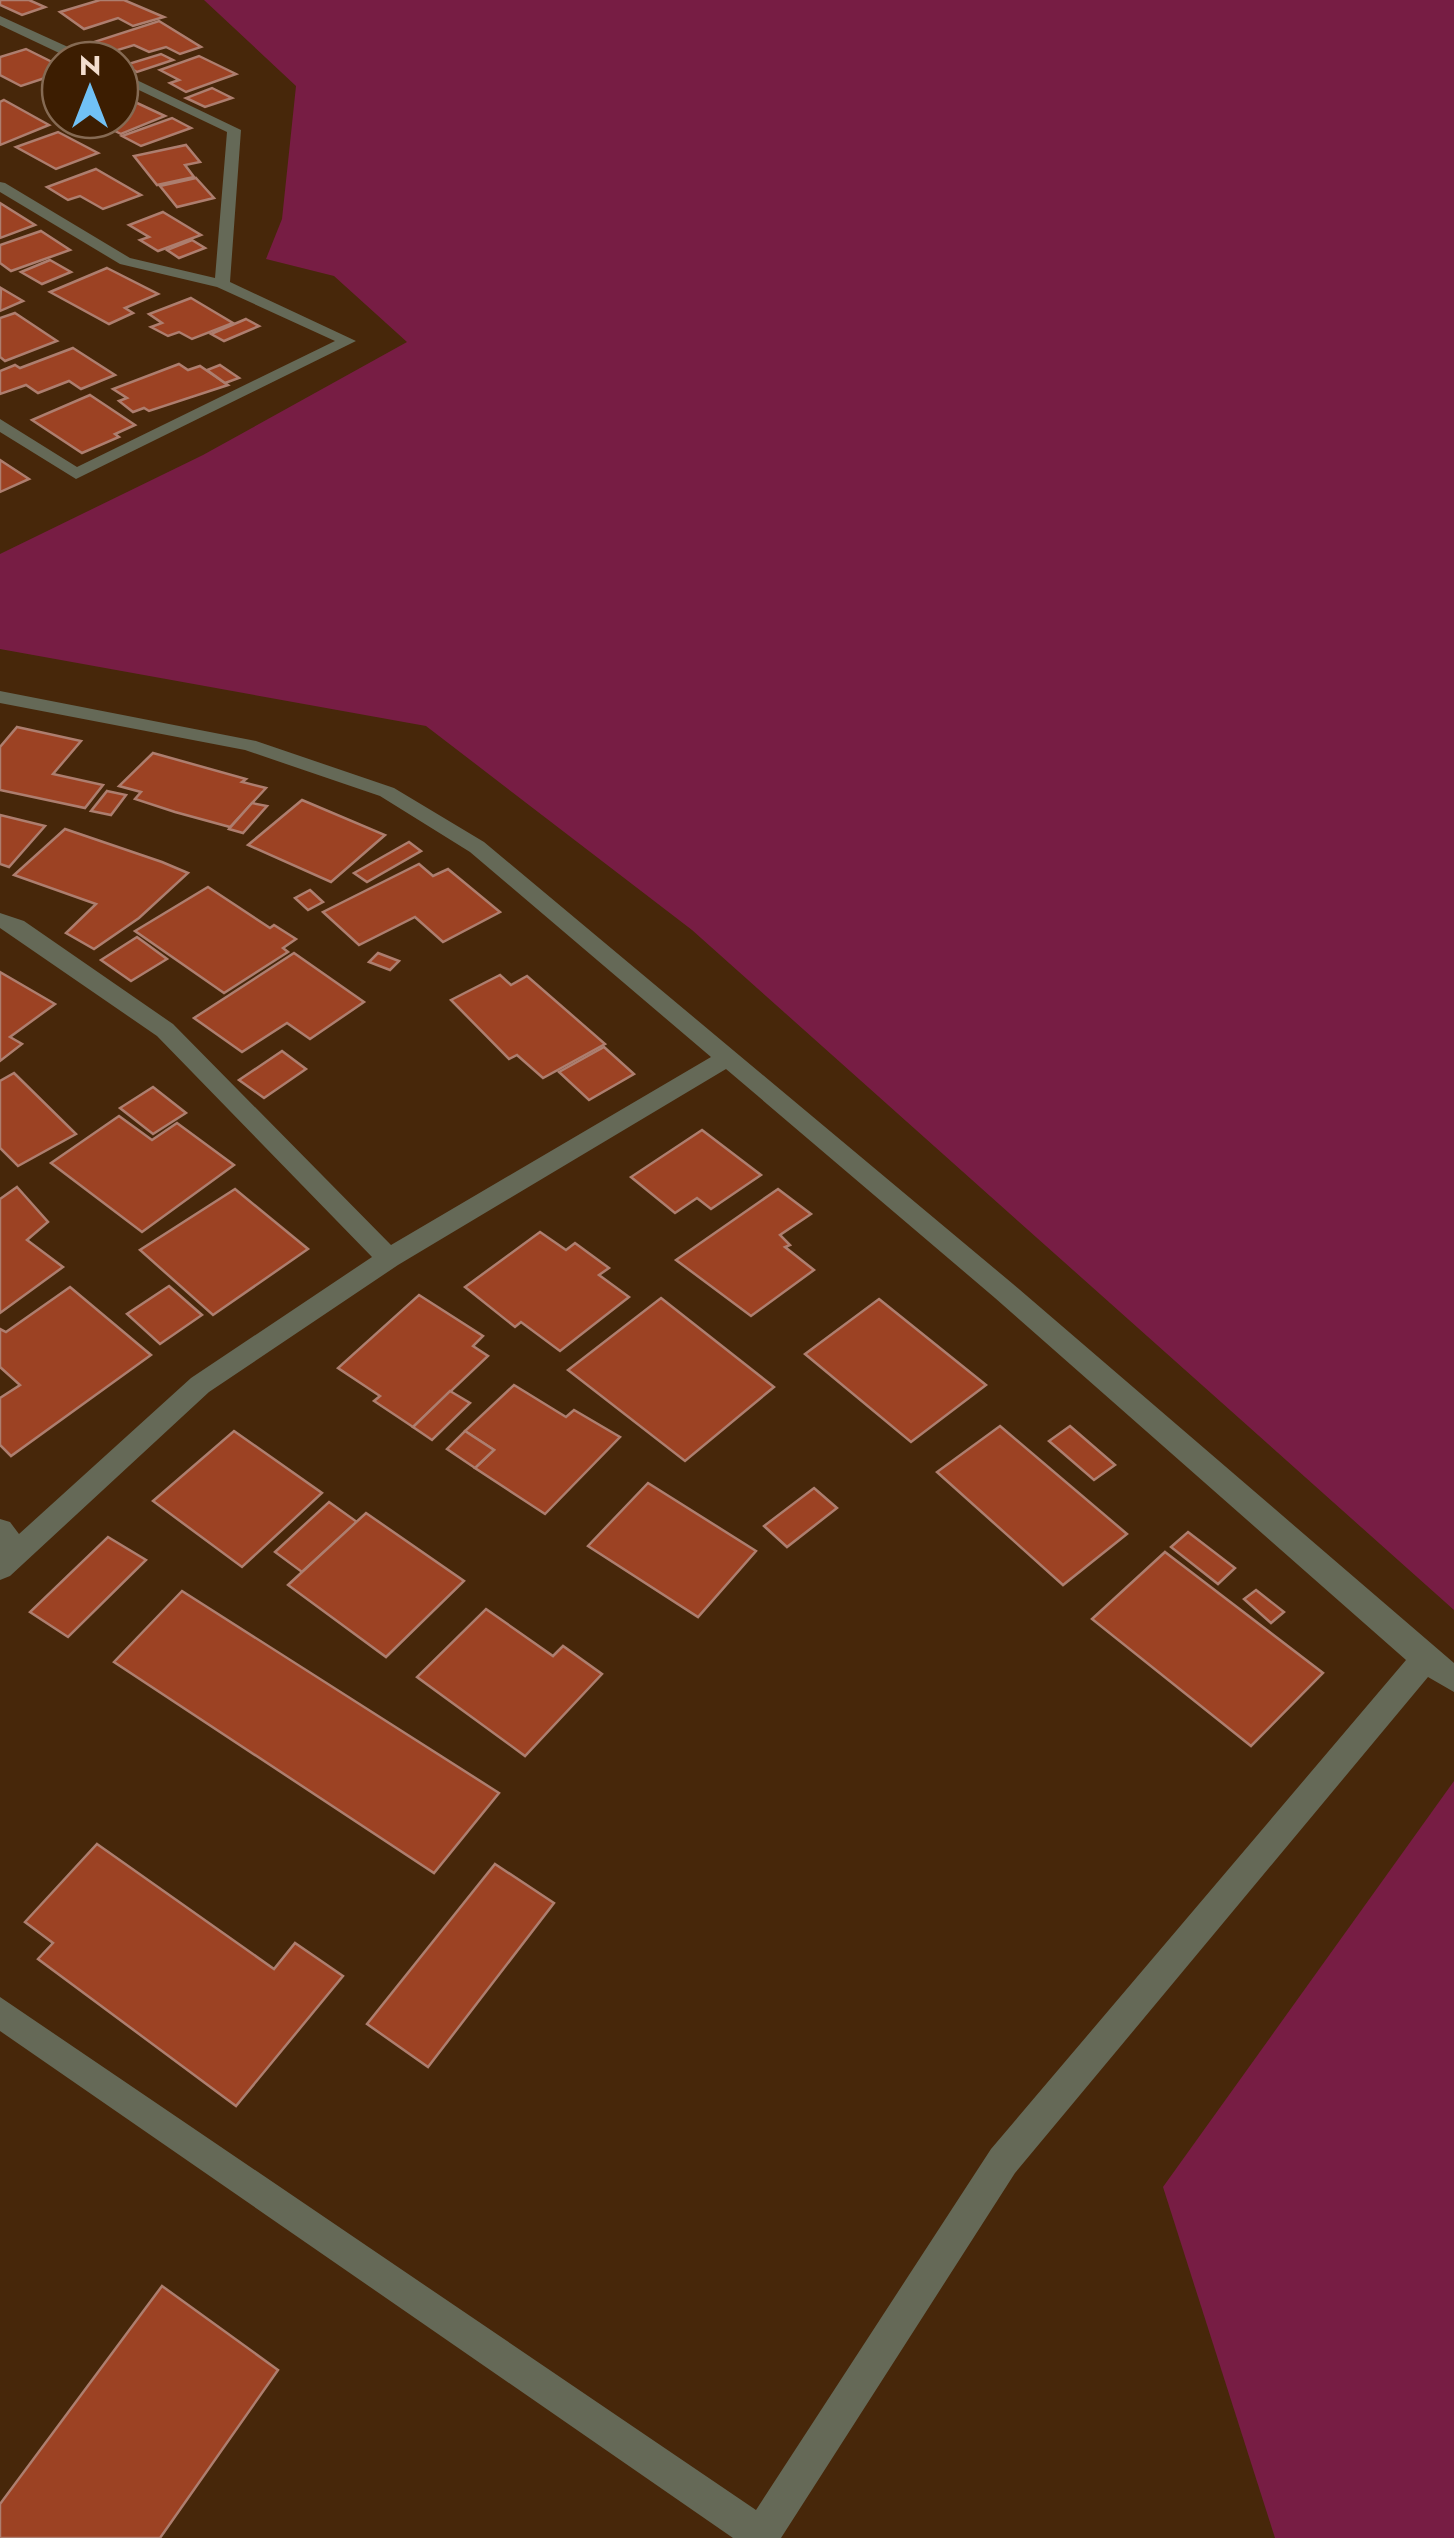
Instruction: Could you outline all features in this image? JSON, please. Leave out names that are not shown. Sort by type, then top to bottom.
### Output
[{"type":"street","points":[[0,20],[42,40]]},
{"type":"street","points":[[140,85],[234,130],[222,284]]},
{"type":"street","points":[[0,186],[125,261],[222,284],[348,341],[76,474],[0,424]]},
{"type":"street","points":[[0,697],[249,744],[387,792],[478,847],[1004,1291],[1425,1659],[1454,1679]]},
{"type":"street","points":[[0,920],[16,926],[164,1030],[389,1258]]},
{"type":"street","points":[[6,1550],[200,1384],[389,1258],[726,1060]]},
{"type":"street","points":[[0,2012],[761,2537],[1003,2162],[1425,1659]]},
{"type":"shaded area","points":[[204,0],[1454,0],[1454,1610],[692,930],[426,726],[0,649],[0,554],[203,455],[407,342],[334,276],[266,259],[282,219],[296,86]]},
{"type":"shaded area","points":[[1454,1781],[1454,2538],[1275,2538],[1163,2187]]},
{"type":"building","points":[[0,0],[29,0],[45,7],[22,15],[0,5]]},
{"type":"building","points":[[100,0],[124,0],[164,17],[133,26],[118,18],[84,29],[60,12]]},
{"type":"building","points":[[159,21],[201,47],[180,54],[166,47],[149,52],[140,48],[140,40],[100,40]]},
{"type":"building","points":[[26,49],[40,56],[40,80],[21,86],[0,75],[0,57]]},
{"type":"building","points":[[161,54],[173,60],[140,71],[140,60]]},
{"type":"building","points":[[199,56],[236,74],[186,92],[170,83],[179,80],[160,70]]},
{"type":"building","points":[[212,88],[232,98],[205,107],[186,98]]},
{"type":"building","points":[[4,100],[40,120],[40,129],[0,145],[0,102]]},
{"type":"building","points":[[140,104],[165,116],[140,126]]},
{"type":"building","points":[[172,118],[191,128],[141,146],[130,140],[140,140],[140,130]]},
{"type":"building","points":[[40,138],[73,140],[98,153],[56,169],[16,147]]},
{"type":"building","points":[[186,145],[200,162],[185,165],[194,177],[157,185],[134,156]]},
{"type":"building","points":[[96,169],[141,195],[103,209],[80,196],[68,200],[47,187]]},
{"type":"building","points":[[196,178],[214,198],[177,207],[160,186]]},
{"type":"building","points":[[0,203],[35,225],[0,238]]},
{"type":"building","points":[[163,212],[201,235],[158,251],[140,240],[149,237],[129,225]]},
{"type":"building","points":[[41,231],[70,250],[11,271],[0,263],[0,245]]},
{"type":"building","points":[[192,240],[205,248],[179,258],[167,250]]},
{"type":"building","points":[[50,260],[71,272],[42,284],[21,272]]},
{"type":"building","points":[[107,268],[158,294],[125,308],[133,313],[109,324],[50,292]]},
{"type":"building","points":[[1,288],[23,301],[0,311]]},
{"type":"building","points":[[191,298],[233,323],[192,339],[179,332],[168,336],[151,327],[162,323],[149,314]]},
{"type":"building","points":[[15,313],[57,341],[5,361],[0,357],[0,318]]},
{"type":"building","points":[[246,319],[259,326],[224,341],[211,334]]},
{"type":"building","points":[[73,348],[115,375],[81,389],[69,381],[38,393],[26,385],[0,394],[0,371],[15,365],[20,368]]},
{"type":"building","points":[[179,364],[188,370],[200,366],[228,385],[149,411],[144,408],[133,412],[119,401],[127,398],[113,389]]},
{"type":"building","points":[[220,365],[239,378],[225,383],[207,370]]},
{"type":"building","points":[[90,395],[135,425],[115,434],[119,437],[82,453],[32,420]]},
{"type":"building","points":[[0,460],[29,479],[0,492]]},
{"type":"building","points":[[17,727],[81,741],[53,774],[103,785],[85,808],[0,790],[0,747]]},
{"type":"building","points":[[153,753],[266,788],[230,827],[175,812],[135,799],[141,792],[119,786]]},
{"type":"building","points":[[107,791],[126,795],[111,815],[91,811]]},
{"type":"building","points":[[302,800],[385,835],[331,882],[248,845]]},
{"type":"building","points":[[252,803],[267,806],[243,833],[229,829]]},
{"type":"building","points":[[0,815],[45,826],[9,867],[0,864]]},
{"type":"building","points":[[65,829],[188,873],[139,918],[94,949],[66,933],[96,904],[14,875]]},
{"type":"building","points":[[409,842],[421,851],[367,882],[354,873]]},
{"type":"building","points":[[419,864],[433,876],[448,869],[500,912],[443,942],[415,917],[359,945],[323,912]]},
{"type":"building","points":[[208,887],[270,928],[274,925],[296,939],[283,948],[288,952],[224,993],[135,931]]},
{"type":"building","points":[[310,890],[323,902],[308,910],[295,898]]},
{"type":"building","points":[[137,937],[167,959],[131,981],[101,960]]},
{"type":"building","points":[[294,953],[364,1002],[310,1039],[287,1023],[242,1052],[194,1018]]},
{"type":"building","points":[[378,953],[399,961],[390,970],[369,962]]},
{"type":"building","points":[[0,972],[55,1004],[10,1037],[22,1044],[0,1061]]},
{"type":"building","points":[[500,975],[511,985],[527,976],[605,1044],[543,1078],[517,1055],[509,1059],[451,1000]]},
{"type":"building","points":[[604,1047],[634,1074],[589,1100],[559,1072]]},
{"type":"building","points":[[282,1051],[306,1069],[264,1098],[239,1080]]},
{"type":"building","points":[[14,1073],[76,1134],[18,1166],[0,1148],[0,1081]]},
{"type":"building","points":[[153,1087],[186,1113],[153,1134],[120,1108]]},
{"type":"building","points":[[119,1116],[152,1140],[177,1123],[234,1165],[142,1232],[51,1163]]},
{"type":"building","points":[[702,1130],[761,1175],[711,1209],[697,1198],[675,1213],[631,1177]]},
{"type":"building","points":[[17,1187],[48,1222],[27,1240],[63,1267],[0,1313],[0,1199]]},
{"type":"building","points":[[235,1189],[308,1249],[213,1315],[140,1250]]},
{"type":"building","points":[[778,1189],[811,1214],[780,1235],[790,1245],[785,1247],[814,1270],[751,1316],[676,1260]]},
{"type":"building","points":[[540,1232],[566,1250],[575,1243],[609,1268],[599,1275],[629,1297],[560,1351],[521,1322],[515,1327],[465,1287]]},
{"type":"building","points":[[169,1286],[202,1315],[160,1344],[127,1314]]},
{"type":"building","points":[[70,1287],[151,1355],[11,1456],[0,1445],[0,1398],[20,1385],[0,1367],[0,1329],[6,1332]]},
{"type":"building","points":[[419,1295],[483,1336],[473,1346],[488,1356],[413,1427],[374,1401],[380,1396],[338,1368]]},
{"type":"building","points":[[661,1298],[774,1387],[685,1461],[568,1370]]},
{"type":"building","points":[[879,1299],[986,1385],[911,1442],[805,1354]]},
{"type":"building","points":[[514,1385],[566,1417],[574,1410],[620,1437],[545,1514],[475,1468],[494,1450],[465,1431]]},
{"type":"building","points":[[450,1391],[470,1403],[432,1440],[413,1427]]},
{"type":"building","points":[[1000,1426],[1127,1534],[1063,1585],[937,1472]]},
{"type":"building","points":[[1070,1426],[1115,1465],[1094,1480],[1049,1441]]},
{"type":"building","points":[[234,1431],[322,1493],[242,1567],[153,1501]]},
{"type":"building","points":[[465,1431],[494,1450],[475,1468],[447,1449]]},
{"type":"building","points":[[648,1483],[756,1551],[698,1617],[588,1546]]},
{"type":"building","points":[[814,1488],[837,1508],[787,1547],[764,1526]]},
{"type":"building","points":[[329,1502],[357,1522],[302,1572],[275,1552]]},
{"type":"building","points":[[366,1513],[464,1581],[386,1657],[288,1585]]},
{"type":"building","points":[[1188,1532],[1235,1568],[1218,1584],[1171,1547]]},
{"type":"building","points":[[108,1537],[146,1560],[68,1637],[30,1612]]},
{"type":"building","points":[[1165,1552],[1323,1673],[1251,1746],[1092,1619]]},
{"type":"building","points":[[1256,1590],[1284,1612],[1271,1623],[1244,1599]]},
{"type":"building","points":[[182,1591],[499,1793],[434,1873],[114,1662]]},
{"type":"building","points":[[486,1609],[553,1656],[563,1646],[602,1674],[525,1756],[417,1677]]},
{"type":"building","points":[[97,1844],[274,1969],[295,1943],[343,1976],[236,2106],[38,1959],[53,1943],[25,1922]]},
{"type":"building","points":[[495,1864],[554,1903],[428,2067],[367,2024]]},
{"type":"building","points":[[162,2286],[278,2370],[160,2538],[0,2538],[0,2504]]}]
